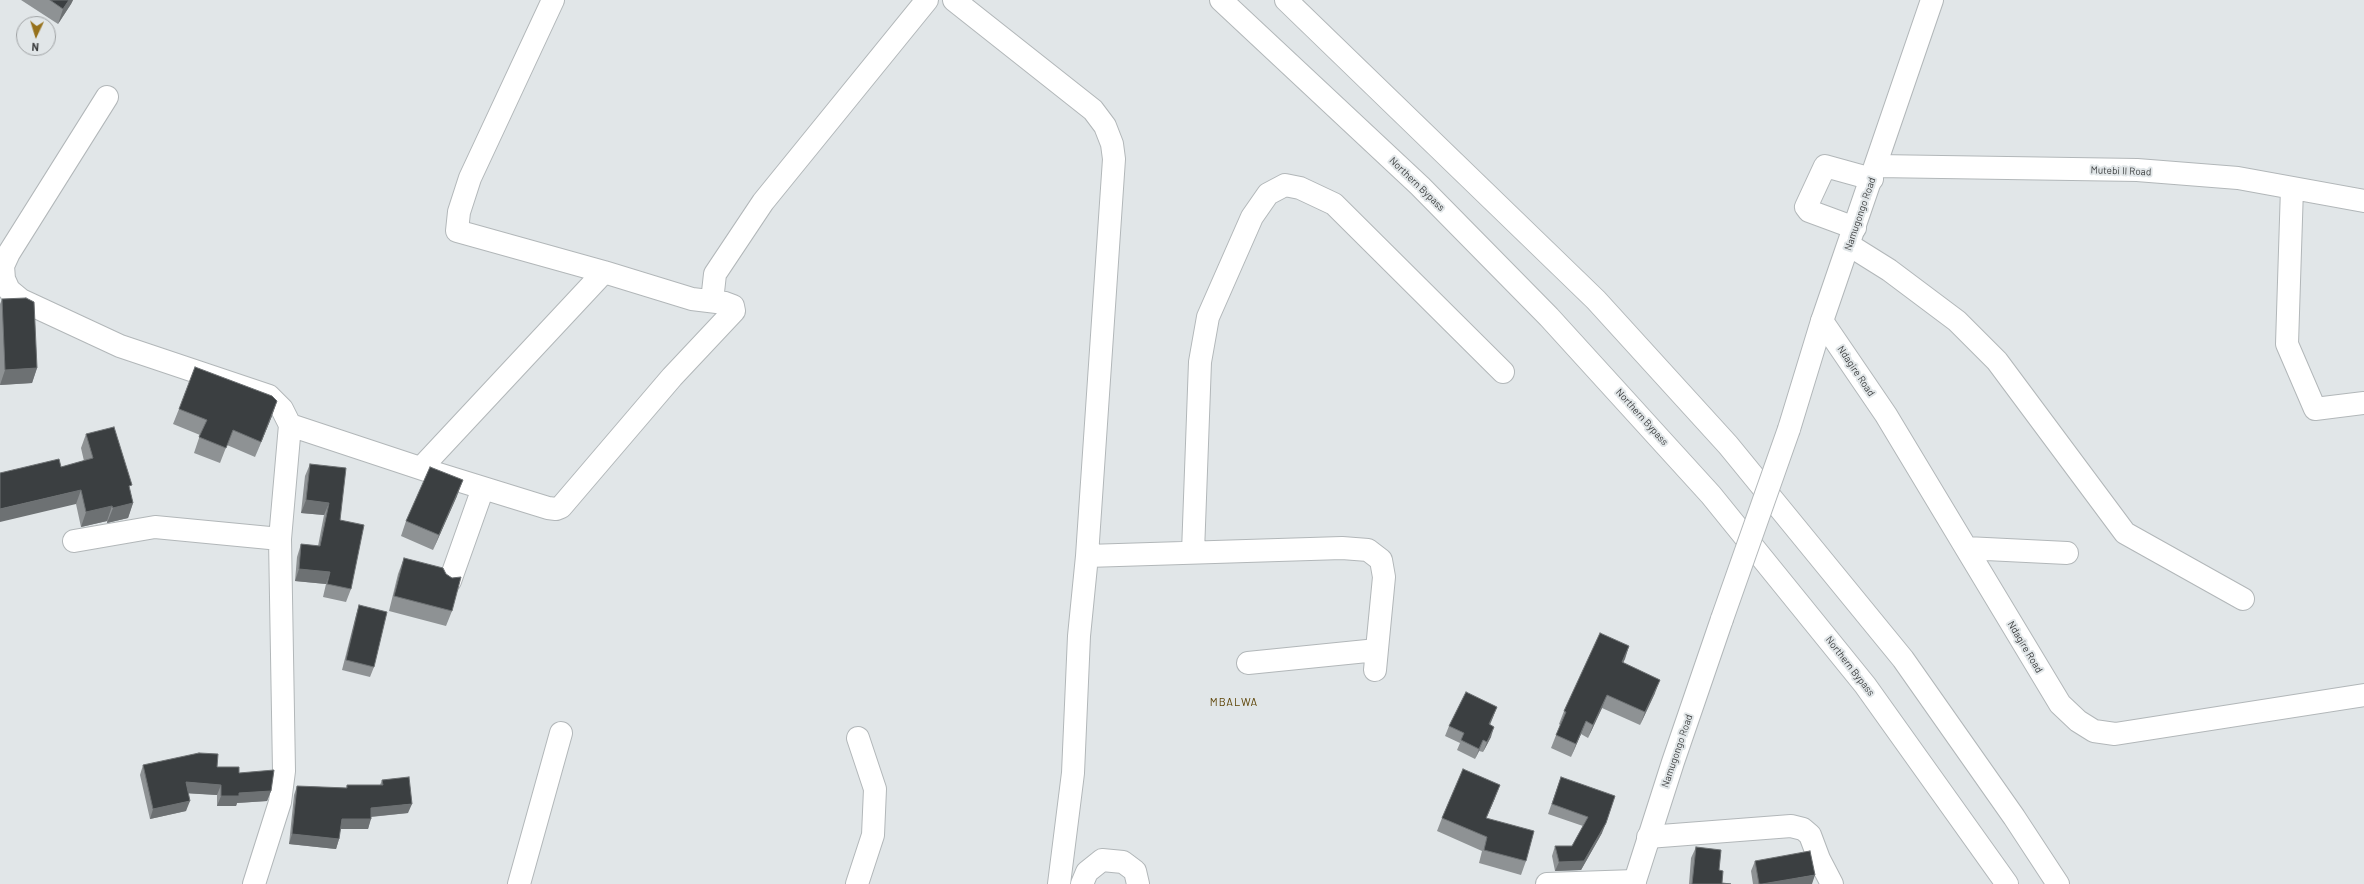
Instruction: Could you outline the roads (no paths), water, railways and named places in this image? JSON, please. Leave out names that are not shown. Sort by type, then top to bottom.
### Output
[{"type":"main road","points":[[290,425],[548,508],[561,507],[672,376],[730,317],[734,311],[732,306],[712,301],[692,299],[604,272],[457,231],[459,212],[470,178],[553,0]]},
{"type":"main road","points":[[712,301],[715,274],[763,202],[927,0]]},
{"type":"main road","points":[[954,0],[1093,110],[1105,126],[1112,144],[1114,159],[1088,556],[1079,636],[1073,774],[1059,884]]},
{"type":"main road","name":"Northern Bypass","points":[[1221,0],[1420,186],[1549,317],[1711,495],[1866,685],[2007,884]]},
{"type":"main road","points":[[1286,0],[1596,300],[1728,445],[1903,659],[2014,817],[2058,884]]},
{"type":"main road","name":"Namugongo Road","points":[[1635,882],[1648,837],[1722,619],[1789,429],[1822,322],[1932,0]]},
{"type":"main road","points":[[107,97],[9,254],[3,266],[4,279],[9,290],[22,300],[120,346],[270,396],[282,409],[290,425],[280,539],[284,771],[280,802],[254,884]]},
{"type":"main road","name":"Mutebi II Road","points":[[1852,237],[1809,211],[1806,207],[1825,166],[1874,172],[2136,170],[2238,178],[2364,201]]},
{"type":"main road","points":[[1193,552],[1200,362],[1208,317],[1252,217],[1268,194],[1285,184],[1300,188],[1334,204],[1503,372]]},
{"type":"main road","points":[[2292,188],[2287,344],[2315,409],[2364,403]]},
{"type":"main road","points":[[1852,237],[1889,270],[1957,321],[1997,361],[2125,533],[2243,599]]},
{"type":"main road","points":[[421,468],[604,272]]},
{"type":"main road","name":"Ndagire Road","points":[[1822,322],[1886,415],[2060,704],[2094,731],[2116,734],[2140,732],[2364,695]]},
{"type":"main road","points":[[450,580],[483,488]]},
{"type":"main road","points":[[74,541],[155,527],[280,539]]},
{"type":"main road","points":[[1088,556],[1342,548],[1368,550],[1382,560],[1384,577],[1376,660],[1248,663]]},
{"type":"main road","points":[[1966,548],[2067,553]]},
{"type":"main road","points":[[520,884],[561,734]]},
{"type":"main road","points":[[857,884],[873,834],[875,789],[858,738]]},
{"type":"main road","points":[[1648,837],[1791,826],[1803,829],[1810,835],[1819,859],[1832,884]]},
{"type":"main road","points":[[1082,884],[1087,872],[1102,860],[1123,862],[1135,871],[1138,884]]},
{"type":"main road","points":[[1547,884],[1635,882]]},
{"type":"district","name":"MBALWA","points":[[1234,702]]}]
